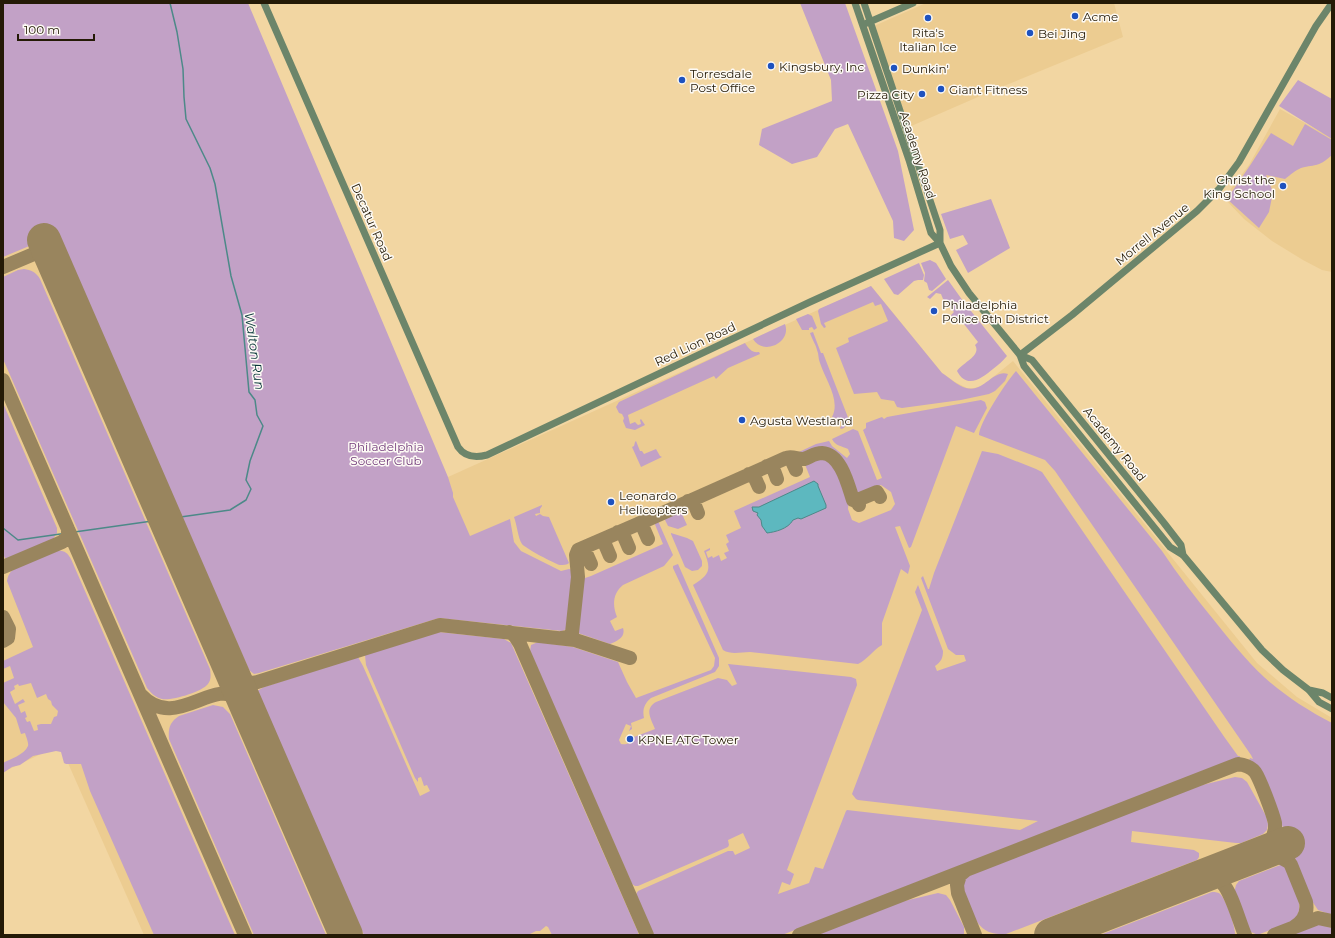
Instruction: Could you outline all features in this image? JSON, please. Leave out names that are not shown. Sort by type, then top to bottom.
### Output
[{"type":"street","name":"Decatur Road","points":[[264,3],[460,450]]},
{"type":"street","name":"Academy Road","points":[[855,3],[909,160],[931,233],[940,243],[951,266],[969,293],[1020,355],[1024,366],[1170,547],[1183,555],[1262,650],[1283,670],[1309,690],[1319,702],[1332,709]]},
{"type":"street","name":"Academy Road","points":[[864,3],[940,230],[940,243]]},
{"type":"street","points":[[863,25],[913,3]]},
{"type":"street","name":"Morrell Avenue","points":[[1020,355],[1078,310],[1187,219],[1219,190],[1239,162],[1316,26],[1332,3]]},
{"type":"street","name":"Red Lion Road","points":[[460,450],[472,456],[480,457],[487,455],[810,302],[940,243]]},
{"type":"street","name":"Academy Road","points":[[1020,355],[1032,360],[1181,545],[1183,555]]},
{"type":"street","name":"Academy Road","points":[[1309,690],[1323,693],[1332,698]]},
{"type":"shaded area","points":[[3,3],[369,515],[448,477],[871,286],[942,373],[955,382],[967,388],[982,386],[1013,361],[1257,663],[1297,697],[1332,718],[1332,935],[144,935],[60,745],[3,772]]},
{"type":"shaded area","points":[[926,3],[1114,3],[1123,37],[909,127],[874,26]]},
{"type":"shaded area","name":"Christ the King School","points":[[1280,109],[1332,138],[1332,272],[1322,270],[1272,241],[1244,219],[1225,199],[1227,194],[1249,165]]},
{"type":"green space","name":"Philadelphia Soccer Club","points":[[3,3],[248,3],[448,477],[453,497],[470,536],[510,519],[514,542],[521,551],[561,571],[569,569],[573,570],[574,577],[569,625],[567,629],[562,631],[439,618],[259,673],[254,674],[249,670],[58,234],[3,257]]},
{"type":"green space","points":[[800,3],[845,3],[898,151],[914,230],[904,241],[894,238],[893,221],[848,124],[835,129],[817,157],[792,164],[759,145],[762,129],[832,101],[831,80]]},
{"type":"green space","points":[[1298,80],[1332,99],[1332,139],[1279,106]]},
{"type":"green space","points":[[1305,124],[1332,140],[1332,155],[1321,163],[1299,169],[1285,179],[1266,175],[1273,192],[1269,212],[1259,228],[1227,199],[1271,133],[1293,146]]},
{"type":"green space","points":[[991,199],[1010,248],[968,273],[956,250],[968,244],[963,235],[950,239],[941,214]]},
{"type":"green space","points":[[930,260],[936,263],[946,279],[932,291],[929,290],[927,283],[924,281],[925,273],[921,263]]},
{"type":"green space","points":[[919,263],[924,275],[923,280],[914,281],[898,295],[894,294],[884,279]]},
{"type":"green space","points":[[24,269],[33,272],[40,279],[210,669],[210,681],[208,684],[193,693],[172,699],[162,699],[153,695],[147,688],[3,359],[3,277],[18,270]]},
{"type":"green space","points":[[948,280],[1007,356],[979,379],[970,381],[965,380],[957,371],[974,356],[976,353],[975,345],[978,342],[960,319],[958,320],[952,317],[951,315],[954,312],[943,299],[941,294],[936,293],[930,299],[927,297]]},
{"type":"green space","points":[[871,286],[942,373],[954,382],[963,387],[972,389],[1003,373],[1008,374],[1005,381],[995,391],[989,394],[961,400],[902,408],[897,407],[894,401],[881,399],[877,392],[854,394],[836,348],[849,342],[848,338],[888,321],[881,304],[875,306],[873,302],[824,323],[826,327],[824,328],[821,324],[818,311],[819,309]]},
{"type":"green space","points":[[808,314],[812,316],[817,328],[814,330],[812,327],[809,328],[809,330],[802,330],[796,319]]},
{"type":"green space","points":[[785,324],[786,331],[784,337],[781,342],[775,345],[769,347],[763,346],[758,344],[753,339]]},
{"type":"green space","points":[[813,332],[821,353],[823,353],[849,420],[844,428],[841,429],[840,428],[843,421],[832,417],[835,404],[810,333]]},
{"type":"green space","points":[[745,343],[751,350],[754,352],[759,352],[760,354],[728,368],[716,379],[714,376],[628,415],[630,424],[635,422],[638,425],[641,424],[641,419],[645,425],[635,430],[626,428],[623,421],[624,418],[616,407],[619,402]]},
{"type":"green space","points":[[1016,371],[1162,551],[1193,594],[1244,656],[1264,677],[1280,690],[1332,723],[1332,915],[1318,910],[1312,901],[1261,772],[1258,767],[1249,761],[1250,758],[1253,759],[1251,755],[1055,471],[1045,460],[979,435],[980,429],[988,412],[1000,392]]},
{"type":"green space","points":[[981,400],[985,402],[987,408],[974,433],[956,426],[911,547],[909,548],[900,526],[895,527],[910,566],[908,574],[901,569],[882,623],[882,645],[858,664],[750,652],[733,653],[723,650],[693,585],[703,578],[708,571],[708,562],[704,551],[710,548],[710,550],[706,552],[708,558],[712,556],[713,558],[719,555],[721,561],[727,558],[724,553],[729,551],[726,544],[729,542],[726,535],[741,528],[734,511],[810,477],[804,462],[819,456],[827,457],[835,464],[849,498],[848,509],[852,520],[859,523],[891,510],[895,504],[891,492],[881,485],[855,495],[844,467],[835,455],[822,450],[817,450],[801,457],[799,452],[816,444],[829,441],[832,446],[847,458],[850,454],[848,449],[837,444],[832,439],[853,429],[858,431],[877,480],[882,478],[863,430],[866,428],[866,423],[882,417],[884,419],[887,417]]},
{"type":"green space","points":[[3,403],[57,528],[57,533],[53,539],[6,560],[3,554]]},
{"type":"green space","points":[[636,441],[640,451],[644,454],[656,449],[662,457],[641,467],[632,447]]},
{"type":"green space","points":[[982,451],[998,454],[1042,472],[1225,738],[1238,756],[1240,756],[1239,759],[1231,760],[782,935],[654,935],[636,894],[638,891],[728,851],[733,851],[735,855],[750,848],[743,833],[728,840],[728,847],[638,886],[632,884],[530,651],[531,645],[538,642],[573,647],[618,662],[636,698],[711,670],[714,666],[715,658],[673,568],[673,566],[678,564],[719,658],[719,666],[715,672],[651,698],[644,706],[644,718],[631,723],[632,729],[629,731],[631,726],[626,724],[619,740],[621,744],[629,743],[634,737],[655,729],[650,718],[649,711],[652,705],[656,702],[718,678],[727,680],[732,686],[737,684],[728,664],[851,677],[856,679],[857,685],[787,870],[794,874],[790,885],[782,882],[778,894],[809,883],[815,867],[823,869],[847,810],[1020,830],[1038,821],[858,800],[852,794],[922,610],[915,592],[918,585],[943,651],[941,660],[935,666],[937,671],[966,661],[964,655],[956,655],[948,649],[921,578],[923,576],[929,589]]},
{"type":"green space","points":[[542,505],[540,513],[535,514],[536,516],[540,514],[549,517],[569,563],[565,565],[552,562],[528,549],[522,544],[514,517]]},
{"type":"green space","points":[[676,510],[682,514],[687,525],[678,529],[668,526],[664,518]]},
{"type":"green space","points":[[656,519],[673,555],[664,566],[623,585],[615,595],[614,608],[617,617],[610,621],[615,631],[623,628],[624,631],[622,636],[610,644],[575,632],[582,579],[663,544],[654,522]]},
{"type":"green space","points":[[671,533],[693,541],[702,561],[702,566],[698,570],[692,571],[685,567]]},
{"type":"green space","points":[[55,551],[65,552],[71,559],[235,935],[154,935],[90,791],[81,764],[64,763],[61,752],[56,751],[33,756],[20,765],[12,767],[3,773],[3,763],[23,752],[28,746],[25,733],[21,734],[16,718],[3,702],[3,683],[14,678],[10,666],[3,669],[3,661],[33,647],[7,581],[9,574],[14,569]],"holes":[[[31,683],[37,698],[46,694],[52,705],[58,711],[57,716],[54,717],[51,724],[37,725],[38,730],[34,731],[30,721],[27,722],[25,718],[27,717],[25,711],[21,713],[18,705],[25,702],[23,699],[15,704],[10,692],[15,689],[14,686],[18,684],[19,686]]]},
{"type":"green space","points":[[439,632],[504,639],[511,643],[638,935],[552,935],[546,926],[540,931],[536,931],[528,935],[364,935],[257,691],[264,687],[358,657],[420,796],[430,791],[427,785],[424,786],[421,777],[418,778],[418,782],[415,778],[366,665],[365,655]]},
{"type":"green space","points":[[213,705],[223,707],[230,714],[326,935],[254,935],[169,739],[170,726],[176,718]]},
{"type":"green space","points":[[1235,777],[1242,778],[1247,782],[1266,816],[1268,824],[1267,830],[1263,834],[1241,843],[1236,843],[1132,831],[1131,842],[1194,850],[1199,853],[1199,857],[1197,860],[1006,934],[987,931],[979,925],[973,915],[962,887],[966,876],[1194,787]]},
{"type":"green space","points":[[1283,864],[1285,865],[1295,887],[1299,903],[1299,911],[1291,922],[1258,935],[1251,932],[1247,927],[1234,893],[1236,885],[1239,881]]},
{"type":"green space","points":[[1212,892],[1219,893],[1223,898],[1228,908],[1235,935],[1100,935]]},
{"type":"green space","points":[[938,893],[946,895],[950,900],[964,927],[964,935],[815,935],[900,902]]},
{"type":"green space","points":[[1318,924],[1332,928],[1332,935],[1290,935]]},
{"type":"water","points":[[814,481],[818,484],[826,508],[801,519],[798,518],[793,520],[788,526],[781,530],[767,533],[757,515],[758,513],[753,511],[752,507],[759,507]]},
{"type":"waterway","name":"Walton Run","points":[[3,528],[18,540],[230,510],[246,500],[251,489],[246,480],[250,461],[263,426],[257,415],[255,400],[249,392],[242,315],[231,276],[215,184],[210,168],[186,119],[183,69],[177,32],[170,3]]},
{"type":"taxiway","points":[[3,267],[48,248]]},
{"type":"taxiway","points":[[3,380],[245,935]]},
{"type":"taxiway","points":[[786,458],[790,457],[804,459],[819,453],[829,455],[839,464],[853,500],[857,501],[859,505]]},
{"type":"taxiway","points":[[638,524],[786,458],[791,459],[796,470]]},
{"type":"taxiway","points":[[767,466],[773,469],[777,479]]},
{"type":"taxiway","points":[[749,474],[754,476],[759,487]]},
{"type":"taxiway","points":[[855,501],[877,492],[880,497]]},
{"type":"taxiway","points":[[688,501],[694,503],[698,513]]},
{"type":"taxiway","points":[[562,638],[568,637],[572,633],[578,577],[576,555],[578,550],[638,524],[642,525],[648,539]]},
{"type":"taxiway","points":[[3,567],[62,542],[68,537],[68,529]]},
{"type":"taxiway","points":[[618,532],[623,534],[629,548]]},
{"type":"taxiway","points":[[599,541],[604,542],[610,556]]},
{"type":"taxiway","points":[[577,565],[581,555],[584,554],[587,555],[591,564]]},
{"type":"taxiway","points":[[3,617],[9,629],[8,638],[3,641]]},
{"type":"taxiway","points":[[231,671],[241,680],[254,683],[440,625],[575,640],[630,658]]},
{"type":"taxiway","points":[[509,632],[515,636],[520,644],[647,935]]},
{"type":"taxiway","points":[[141,695],[154,705],[167,708],[180,707],[217,694],[228,694],[238,699],[249,714]]},
{"type":"taxiway","points":[[799,935],[1238,764],[1250,768],[1257,776],[1275,823],[1275,829],[1269,851],[1289,862],[1306,902],[1306,913],[1300,922],[1294,927]]},
{"type":"taxiway","points":[[966,870],[960,875],[957,885],[958,893],[975,935]]},
{"type":"taxiway","points":[[1179,885],[1203,878],[1211,878],[1220,881],[1229,894],[1245,935]]},
{"type":"taxiway","points":[[1274,935],[1318,918],[1332,921]]},
{"type":"runway","points":[[44,240],[346,935]]},
{"type":"runway","points":[[1051,935],[1288,843]]},
{"type":"place","name":"Acme","points":[[1075,16]]},
{"type":"place","name":"Rita's Italian Ice","points":[[928,18]]},
{"type":"place","name":"Bei Jing","points":[[1030,33]]},
{"type":"place","name":"Kingsbury, Inc","points":[[771,66]]},
{"type":"place","name":"Dunkin'","points":[[894,68]]},
{"type":"place","name":"Torresdale Post Office","points":[[682,80]]},
{"type":"place","name":"Giant Fitness","points":[[941,89]]},
{"type":"place","name":"Pizza City","points":[[922,94]]},
{"type":"place","name":"Christ the King School","points":[[1283,186]]},
{"type":"place","name":"Philadelphia Police 8th District","points":[[934,311]]},
{"type":"place","name":"Agusta Westland","points":[[742,420]]},
{"type":"place","name":"Leonardo Helicopters","points":[[611,502]]},
{"type":"place","name":"KPNE ATC Tower","points":[[630,739]]}]
